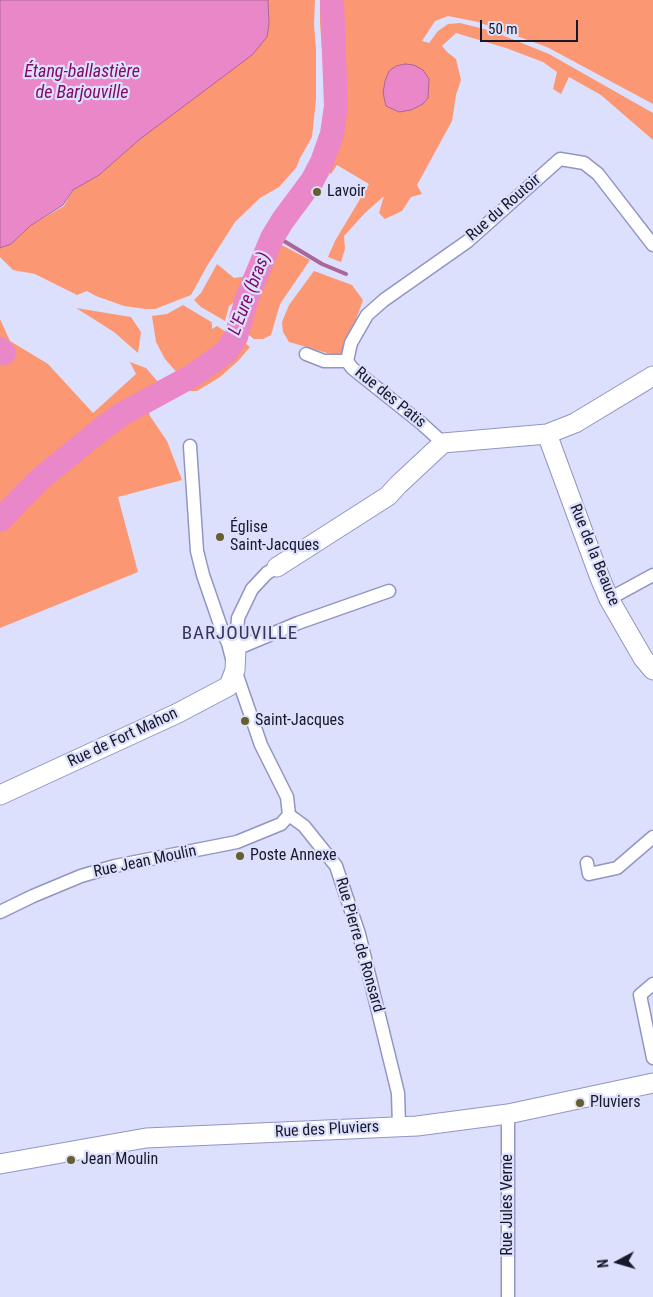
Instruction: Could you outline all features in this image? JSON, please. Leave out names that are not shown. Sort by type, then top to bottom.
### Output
[{"type":"street","name":"Rue du Routoir","points":[[347,361],[352,343],[367,315],[384,300],[468,240],[560,159],[584,163],[598,174],[653,245]]},
{"type":"street","name":"Rue des Patis","points":[[306,354],[324,361],[347,361],[352,368],[422,423],[443,443]]},
{"type":"street","points":[[236,670],[238,618],[252,589],[267,573],[388,496],[443,443],[547,434],[575,423],[653,376]]},
{"type":"street","name":"Rue de la Beauce","points":[[547,434],[609,599],[642,658],[653,670]]},
{"type":"street","points":[[190,446],[197,551],[203,575],[228,643],[261,745],[286,798],[289,815]]},
{"type":"street","points":[[609,599],[653,575]]},
{"type":"street","points":[[236,649],[298,623],[388,592]]},
{"type":"street","name":"Rue de Fort Mahon","points":[[0,795],[178,713],[229,686],[236,670]]},
{"type":"street","name":"Rue Jean Moulin","points":[[0,912],[81,876],[115,866],[237,842],[281,824],[289,815]]},
{"type":"street","name":"Rue Pierre de Ronsard","points":[[289,815],[304,826],[336,866],[358,934],[396,1084],[399,1126]]},
{"type":"street","points":[[586,863],[589,874],[617,868],[653,837]]},
{"type":"street","points":[[653,984],[640,995],[653,1058]]},
{"type":"street","name":"Rue des Pluviers","points":[[0,1164],[146,1138],[417,1126],[508,1114],[653,1083]]},
{"type":"street","name":"Rue Jules Verne","points":[[508,1114],[508,1297]]},
{"type":"shaded area","points":[[268,0],[315,0],[316,99],[312,137],[296,168],[279,187],[260,198],[235,222],[191,295],[155,309],[124,306],[87,291],[77,295],[35,274],[13,270],[0,257],[0,248],[11,244],[30,226],[64,206],[73,190],[99,175],[269,24]]},
{"type":"shaded area","points":[[320,0],[330,0],[331,66],[323,65]]},
{"type":"shaded area","points":[[338,0],[653,0],[653,104],[547,47],[478,22],[448,16],[435,21],[422,41],[429,43],[438,31],[448,24],[460,23],[492,31],[549,54],[653,113],[653,140],[601,95],[569,77],[561,94],[553,89],[557,72],[543,62],[506,48],[456,33],[442,46],[456,59],[461,80],[456,95],[452,121],[417,185],[422,194],[411,197],[402,211],[385,219],[379,213],[384,196],[344,236],[345,249],[341,262],[328,257],[335,241],[369,184],[337,165],[331,174],[326,171],[334,151],[338,133],[342,99]]},
{"type":"shaded area","points":[[278,243],[310,260],[280,304],[271,335],[263,339],[254,339],[245,332],[251,323],[269,263]]},
{"type":"shaded area","points":[[217,264],[234,278],[248,276],[235,301],[229,306],[225,321],[201,307],[194,300],[201,293]]},
{"type":"shaded area","points":[[314,271],[352,285],[363,300],[341,357],[289,342],[283,332],[282,322],[289,305]]},
{"type":"shaded area","points":[[183,305],[213,323],[210,324],[212,324],[212,329],[217,326],[229,334],[223,344],[179,375],[165,359],[156,342],[152,316],[167,314]]},
{"type":"shaded area","points":[[76,308],[131,317],[141,332],[138,353],[114,332]]},
{"type":"shaded area","points":[[0,319],[10,341],[48,364],[93,413],[136,374],[130,362],[146,368],[159,383],[144,396],[150,416],[167,441],[182,480],[118,497],[138,572],[0,628]],"holes":[[[43,463],[60,472],[41,494],[38,488],[25,483]]]},
{"type":"shaded area","points":[[240,339],[250,347],[220,377],[197,391],[188,391],[183,388],[204,378],[221,366],[235,351]]},
{"type":"water","name":"Étang-ballastière de Barjouville","points":[[0,0],[268,0],[269,24],[267,37],[252,55],[140,139],[99,175],[73,190],[63,205],[30,226],[11,244],[0,248]]},
{"type":"water","points":[[414,65],[423,70],[429,79],[428,98],[423,104],[411,110],[399,112],[386,106],[383,93],[389,71],[396,66]]},
{"type":"waterway","name":"L'Eure (bras)","points":[[0,520],[40,479],[99,431],[122,414],[192,376],[226,352],[236,337],[247,298],[272,238],[312,181],[322,162],[332,134],[336,106],[332,0]]},
{"type":"waterway","points":[[274,235],[322,264],[346,274]]},
{"type":"waterway","points":[[0,349],[4,353]]},
{"type":"place","name":"Lavoir","points":[[317,192]]},
{"type":"place","name":"Église Saint-Jacques","points":[[220,537]]},
{"type":"place","name":"Saint-Jacques","points":[[245,721]]},
{"type":"place","name":"Poste Annexe","points":[[240,856]]},
{"type":"place","name":"Pluviers","points":[[580,1103]]},
{"type":"place","name":"Jean Moulin","points":[[71,1160]]},
{"type":"district","name":"BARJOUVILLE","points":[[240,634]]}]
